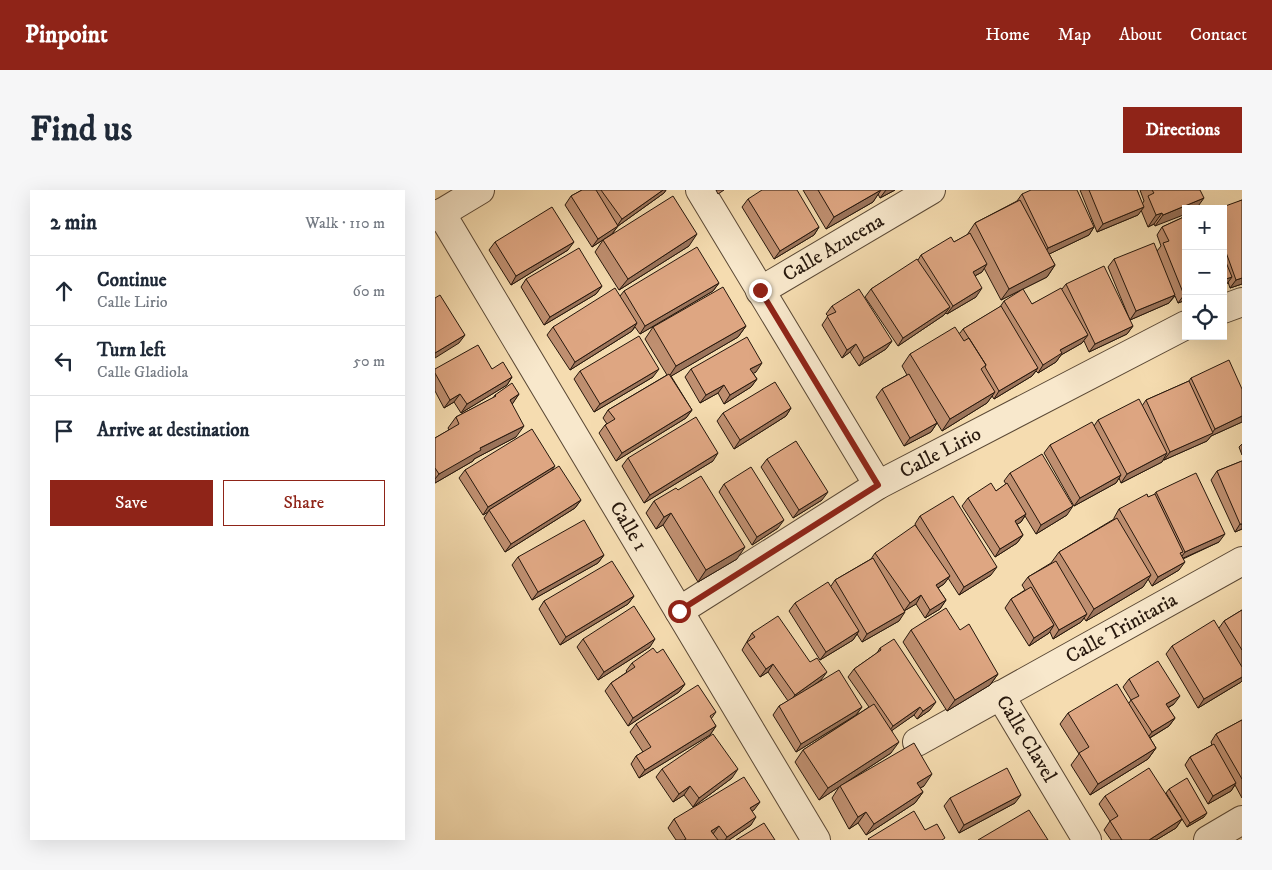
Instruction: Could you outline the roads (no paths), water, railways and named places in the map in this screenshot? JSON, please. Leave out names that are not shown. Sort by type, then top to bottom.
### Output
[{"type":"street","points":[[438,215],[480,190]]},
{"type":"street","points":[[700,190],[878,485]]},
{"type":"street","name":"Calle Azucena","points":[[760,290],[931,190]]},
{"type":"street","name":"Calle 1","points":[[438,215],[816,840]]},
{"type":"street","points":[[1227,307],[1242,302]]},
{"type":"street","name":"Calle Lirio","points":[[679,611],[878,485],[1182,327]]},
{"type":"street","name":"Calle Trinitaria","points":[[1000,695],[1242,561]]},
{"type":"street","name":"Calle Clavel","points":[[917,742],[1000,695],[1087,840]]},
{"type":"street","points":[[1208,840],[1242,820]]}]
